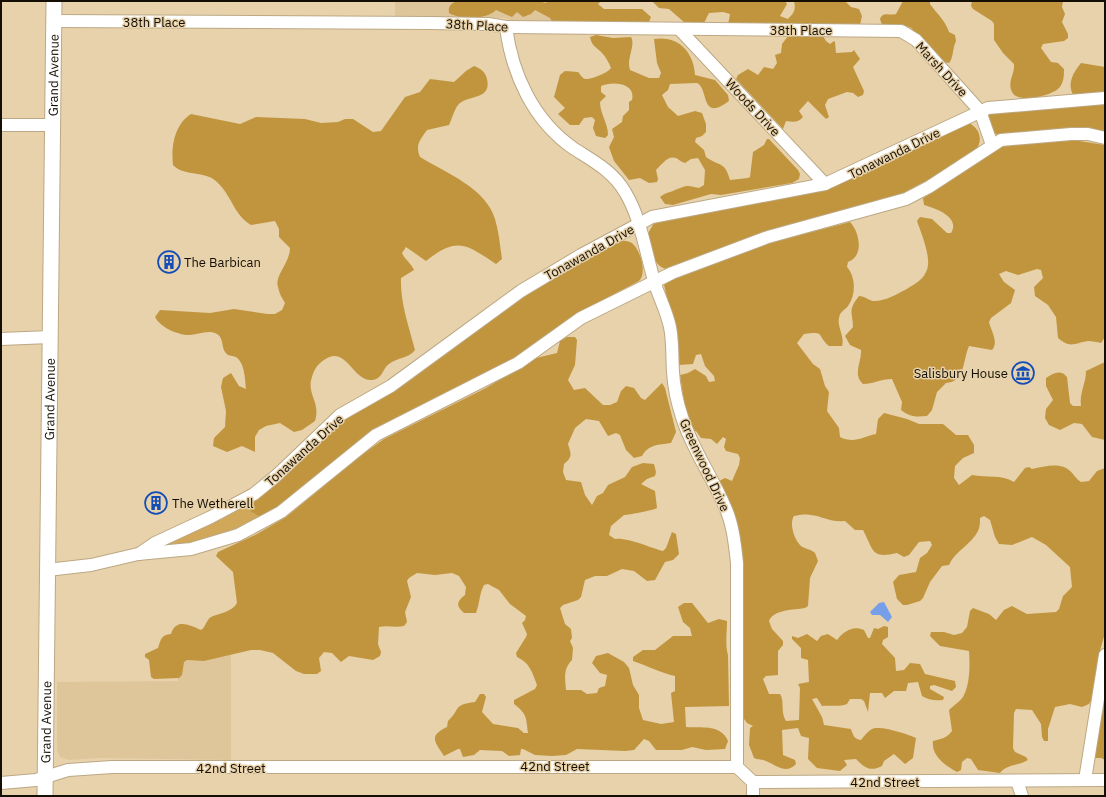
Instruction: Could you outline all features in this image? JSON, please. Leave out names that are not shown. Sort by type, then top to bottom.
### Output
[{"type":"main road","name":"Grand Avenue","points":[[45,796],[54,1]]},
{"type":"street","name":"38th Place","points":[[54,21],[430,23],[488,24],[506,27],[680,30],[901,31]]},
{"type":"street","name":"Greenwood Drive","points":[[506,27],[512,61],[525,93],[534,108],[560,138],[613,175],[628,198],[638,225],[654,282],[670,327],[675,391],[682,416],[694,449],[726,508],[735,545],[737,563],[737,767]]},
{"type":"street","name":"Woods Drive","points":[[680,30],[825,184]]},
{"type":"street","name":"Marsh Drive","points":[[901,31],[916,40],[980,111]]},
{"type":"street","name":"Tonawanda Drive","points":[[138,554],[155,543],[211,518],[254,494],[276,476],[340,416],[391,386],[521,291],[581,255],[652,217],[661,214],[825,184],[844,177],[980,111],[996,107],[1105,98]]},
{"type":"street","points":[[980,111],[992,145]]},
{"type":"street","points":[[1,125],[53,125]]},
{"type":"street","name":"Tonawanda Drive","points":[[48,570],[102,563],[138,554],[190,549],[215,543],[260,525],[281,512],[376,435],[518,363],[581,318],[672,273],[768,237],[906,199],[929,187],[1001,140],[1071,134],[1088,134],[1105,138]]},
{"type":"street","points":[[1,339],[50,337]]},
{"type":"street","points":[[1084,780],[1105,655]]},
{"type":"street","name":"42nd Street","points":[[1,783],[45,778],[68,770],[112,767],[737,767]]},
{"type":"street","points":[[737,767],[753,782],[753,796]]},
{"type":"street","name":"42nd Street","points":[[753,782],[1017,782],[1105,780]]},
{"type":"street","points":[[1017,782],[1022,796]]},
{"type":"shaded area","points":[[395,1],[569,1],[569,23],[516,22],[504,18],[395,17]]},
{"type":"shaded area","points":[[456,1],[538,1],[546,3],[548,1],[601,1],[598,4],[604,9],[642,9],[651,17],[648,24],[553,23],[550,18],[535,10],[531,14],[523,17],[517,12],[512,17],[496,10],[486,16],[467,18],[449,13],[450,6]]},
{"type":"shaded area","points":[[652,1],[785,1],[787,4],[780,16],[788,19],[794,11],[794,1],[845,1],[851,7],[859,9],[862,16],[860,25],[728,25],[730,14],[723,12],[709,13],[703,25],[685,23],[669,9],[659,8]]},
{"type":"shaded area","points":[[903,1],[930,1],[930,4],[943,21],[949,32],[955,35],[956,41],[952,58],[949,63],[944,62],[911,28],[906,26],[882,25],[880,19],[881,17],[885,14],[896,14]]},
{"type":"shaded area","points":[[972,1],[1063,1],[1062,7],[1065,14],[1062,22],[1068,34],[1068,38],[1064,41],[1043,44],[1041,48],[1051,62],[1058,63],[1064,69],[1064,76],[1060,87],[1043,96],[1021,98],[1015,96],[1010,85],[1014,64],[1003,53],[994,40],[994,24],[992,21],[973,9],[971,6]]},
{"type":"shaded area","points":[[596,35],[613,38],[631,37],[632,44],[629,61],[630,70],[649,78],[659,78],[661,73],[657,63],[654,39],[663,38],[670,40],[683,47],[688,52],[692,59],[695,75],[715,80],[728,95],[729,101],[720,107],[713,108],[709,106],[701,86],[697,83],[670,84],[668,90],[662,95],[668,107],[678,116],[695,111],[702,113],[706,124],[706,132],[702,136],[696,138],[695,142],[704,150],[706,157],[724,167],[730,180],[750,177],[753,152],[764,145],[767,139],[769,139],[798,170],[800,174],[799,179],[792,183],[721,195],[711,194],[673,205],[665,204],[660,197],[666,193],[685,186],[699,188],[704,185],[705,170],[698,158],[691,159],[685,163],[673,157],[667,159],[656,170],[658,179],[657,182],[649,183],[640,178],[629,180],[614,161],[609,147],[614,137],[612,129],[622,122],[623,116],[629,110],[629,102],[632,100],[631,90],[617,84],[606,84],[601,86],[601,92],[606,96],[600,102],[601,111],[608,131],[608,135],[605,138],[596,136],[593,128],[595,120],[592,117],[584,118],[579,125],[570,125],[558,114],[565,108],[554,97],[560,75],[565,71],[578,72],[583,78],[587,79],[603,74],[611,68],[605,56],[592,43],[590,37]]},
{"type":"shaded area","points":[[788,36],[823,36],[830,44],[834,41],[835,42],[836,53],[852,52],[854,50],[860,59],[853,67],[864,91],[863,95],[858,97],[853,93],[847,92],[828,99],[825,105],[829,117],[826,119],[808,101],[799,111],[803,117],[793,122],[786,121],[783,129],[736,79],[738,75],[748,69],[758,75],[764,67],[773,69],[777,63],[775,55],[781,53],[782,44]]},
{"type":"shaded area","points":[[1081,63],[1105,67],[1105,94],[1073,95],[1071,91],[1072,78]]},
{"type":"shaded area","points":[[474,66],[481,69],[485,74],[488,86],[486,91],[478,96],[467,99],[458,105],[449,125],[427,130],[420,140],[418,149],[420,157],[464,182],[483,198],[495,219],[502,259],[496,264],[469,248],[454,246],[446,248],[426,261],[406,247],[402,253],[414,270],[401,278],[401,287],[405,314],[415,350],[406,357],[389,364],[378,378],[372,380],[365,379],[344,360],[332,356],[318,365],[312,377],[311,388],[316,408],[315,421],[302,430],[294,432],[280,423],[266,426],[259,430],[255,437],[255,452],[242,446],[227,452],[213,446],[214,438],[225,427],[226,411],[221,387],[223,378],[231,373],[239,386],[246,389],[244,372],[241,363],[236,357],[226,353],[221,339],[217,334],[207,332],[192,335],[179,334],[169,330],[157,321],[155,317],[160,310],[210,313],[234,309],[275,314],[282,310],[285,303],[278,289],[277,283],[288,259],[290,248],[279,237],[279,229],[275,221],[251,225],[245,221],[222,187],[212,178],[183,171],[173,165],[173,144],[177,130],[181,124],[191,114],[240,124],[256,117],[305,119],[321,123],[353,119],[373,132],[381,131],[405,97],[420,92],[430,79],[454,82]]},
{"type":"shaded area","points":[[1105,104],[1105,135],[1000,136],[992,132],[986,117],[992,113]]},
{"type":"shaded area","points":[[969,123],[976,129],[980,136],[978,147],[975,151],[903,196],[666,269],[658,264],[653,256],[647,235],[654,223],[825,190],[885,164],[962,124]]},
{"type":"shaded area","points":[[1073,140],[1105,145],[1105,337],[1101,343],[1088,341],[1070,344],[1058,338],[1056,317],[1048,305],[1035,296],[1034,287],[1043,278],[1041,270],[1037,269],[1018,275],[1006,271],[999,274],[1004,282],[1015,290],[1011,303],[991,318],[989,322],[995,340],[994,347],[992,350],[969,346],[960,375],[952,382],[946,383],[937,392],[932,410],[927,416],[913,416],[901,410],[902,402],[892,379],[863,384],[858,376],[861,350],[850,345],[845,336],[853,327],[852,309],[855,301],[859,296],[874,301],[887,298],[905,290],[920,280],[924,275],[928,267],[928,261],[926,246],[917,221],[920,217],[932,219],[947,233],[951,233],[953,227],[953,222],[950,218],[934,208],[924,205],[923,198],[1002,146]]},
{"type":"shaded area","points":[[850,222],[856,231],[859,243],[857,254],[848,262],[847,267],[852,276],[854,291],[851,302],[841,312],[839,318],[839,325],[843,339],[842,346],[829,346],[820,335],[815,333],[804,334],[797,343],[813,364],[820,369],[825,386],[829,392],[827,411],[839,428],[840,437],[854,440],[876,434],[878,419],[884,413],[919,424],[943,424],[956,435],[968,435],[974,445],[974,453],[963,458],[955,466],[954,478],[959,485],[972,475],[999,477],[1014,482],[1025,468],[1029,467],[1032,469],[1051,466],[1061,466],[1065,468],[1081,482],[1089,481],[1097,471],[1105,468],[1105,633],[1099,654],[1092,699],[1089,704],[1082,707],[1070,704],[1055,707],[1048,729],[1048,741],[1044,741],[1042,737],[1041,724],[1032,710],[1016,709],[1014,713],[1013,748],[1015,752],[1026,757],[1028,760],[1006,768],[1000,773],[978,770],[971,759],[967,758],[962,762],[961,770],[957,772],[944,764],[934,751],[933,741],[946,737],[952,731],[949,710],[963,697],[966,690],[969,673],[969,651],[940,646],[930,636],[931,632],[944,632],[954,635],[962,633],[967,627],[970,611],[973,608],[989,614],[996,620],[1004,610],[1012,606],[1027,614],[1056,612],[1059,609],[1063,596],[1072,587],[1070,567],[1046,545],[1032,537],[1012,545],[999,544],[995,537],[990,520],[984,516],[980,518],[979,528],[975,536],[955,556],[949,565],[942,566],[930,582],[923,598],[920,601],[903,605],[897,599],[893,582],[899,575],[916,572],[920,558],[927,553],[932,545],[930,541],[919,542],[909,555],[904,557],[897,553],[882,555],[874,552],[863,530],[855,530],[845,521],[835,521],[808,515],[794,516],[792,527],[796,540],[801,546],[815,553],[818,561],[810,578],[808,606],[805,608],[780,612],[775,614],[769,621],[772,629],[783,641],[783,645],[778,651],[778,675],[766,676],[763,679],[769,694],[780,694],[783,714],[786,721],[799,720],[800,688],[798,684],[809,682],[808,660],[801,658],[801,648],[792,639],[792,636],[798,638],[807,634],[817,641],[821,636],[828,634],[837,640],[849,630],[856,628],[864,630],[868,638],[870,638],[874,628],[878,629],[884,626],[888,627],[888,637],[883,640],[882,644],[895,658],[896,671],[904,670],[910,663],[920,664],[925,674],[955,681],[956,687],[952,691],[934,685],[930,686],[930,689],[944,697],[943,700],[932,700],[922,696],[918,682],[908,683],[906,691],[894,691],[885,698],[882,693],[870,693],[868,712],[864,701],[861,699],[850,699],[847,704],[844,705],[822,706],[817,698],[812,699],[822,717],[824,725],[851,729],[857,739],[861,740],[870,730],[874,728],[896,731],[916,738],[913,758],[905,764],[894,754],[884,761],[882,766],[874,769],[865,767],[856,759],[844,760],[847,765],[840,771],[817,768],[808,759],[809,738],[801,736],[798,728],[782,730],[783,755],[795,760],[796,764],[788,769],[781,768],[765,760],[754,758],[749,745],[750,728],[753,726],[747,723],[744,719],[742,552],[731,511],[719,481],[725,478],[732,481],[739,465],[740,458],[738,454],[726,451],[724,447],[726,439],[723,437],[717,444],[711,439],[701,438],[696,431],[693,432],[685,408],[680,375],[695,369],[706,376],[709,382],[715,381],[714,376],[705,366],[701,354],[696,355],[693,364],[679,365],[678,342],[664,285],[672,279],[769,243]]},
{"type":"shaded area","points":[[621,240],[632,243],[641,257],[643,273],[639,281],[578,313],[506,364],[384,426],[262,518],[251,512],[247,504],[279,482],[308,451],[343,420],[546,280]]},
{"type":"shaded area","points":[[567,337],[575,337],[577,340],[575,365],[568,380],[574,390],[585,388],[603,405],[610,405],[617,402],[621,391],[626,386],[634,388],[641,398],[645,400],[662,383],[665,388],[676,432],[671,443],[651,447],[642,456],[634,458],[626,450],[620,435],[616,433],[608,436],[599,421],[586,419],[575,428],[568,444],[570,457],[564,464],[563,472],[566,480],[581,482],[585,495],[592,505],[597,496],[603,493],[608,485],[625,477],[632,467],[643,463],[654,464],[656,472],[655,476],[647,479],[641,484],[655,491],[657,508],[624,515],[611,526],[609,535],[615,539],[632,541],[663,551],[666,548],[672,532],[676,534],[679,554],[673,560],[665,562],[655,580],[647,581],[634,571],[622,569],[607,576],[595,576],[585,580],[581,597],[578,600],[563,605],[560,608],[565,624],[571,629],[572,638],[570,641],[573,648],[572,660],[567,667],[565,674],[566,690],[581,690],[587,694],[597,693],[599,688],[605,686],[607,675],[600,673],[592,663],[596,656],[608,653],[624,662],[629,668],[633,685],[639,695],[639,708],[643,720],[661,724],[674,722],[671,693],[675,691],[675,676],[633,661],[633,657],[643,650],[655,650],[673,636],[692,636],[690,628],[683,622],[678,607],[684,603],[692,603],[708,623],[719,619],[727,621],[726,643],[728,655],[729,706],[685,707],[686,727],[716,729],[725,736],[728,741],[725,749],[706,750],[692,747],[682,750],[656,750],[649,741],[644,739],[634,750],[625,751],[577,749],[566,755],[552,756],[535,755],[521,749],[520,755],[509,756],[502,751],[480,750],[474,755],[463,757],[460,749],[458,749],[444,756],[436,743],[435,736],[447,727],[448,721],[460,706],[475,702],[480,694],[484,694],[486,697],[482,712],[493,724],[518,728],[524,733],[528,733],[524,713],[514,704],[514,700],[535,689],[537,685],[530,668],[525,662],[517,657],[516,653],[527,634],[522,623],[526,616],[510,604],[499,590],[488,584],[484,585],[482,588],[476,613],[464,613],[458,604],[465,595],[466,587],[459,576],[452,573],[435,575],[417,573],[409,578],[407,581],[411,597],[405,612],[407,622],[404,626],[379,627],[378,644],[381,652],[380,656],[373,660],[349,656],[341,662],[332,653],[324,652],[319,658],[321,671],[317,674],[304,674],[296,671],[273,653],[260,650],[251,650],[204,661],[187,660],[184,662],[182,675],[179,678],[154,679],[151,677],[149,660],[145,657],[145,654],[158,648],[163,636],[171,634],[173,629],[180,624],[188,625],[201,630],[211,617],[229,610],[237,603],[233,572],[216,556],[218,552],[257,534],[286,517],[363,454],[384,439],[486,388],[536,358],[557,353],[560,341]]},
{"type":"shaded area","points":[[1105,362],[1105,440],[1092,437],[1082,424],[1074,423],[1060,430],[1049,425],[1045,418],[1046,409],[1053,400],[1046,386],[1046,378],[1060,372],[1065,375],[1067,377],[1070,403],[1073,406],[1081,406],[1081,397],[1086,371]]},
{"type":"shaded area","points":[[247,504],[251,512],[262,518],[238,530],[212,538],[159,548],[224,518]]},
{"type":"shaded area","points":[[178,654],[231,654],[231,760],[99,758],[69,760],[60,757],[57,750],[57,682],[178,681]]},
{"type":"shaded area","points":[[1105,678],[1105,760],[1101,758],[1094,758]]},
{"type":"water","points":[[884,602],[892,617],[888,622],[880,615],[872,615],[870,612],[879,603]]},
{"type":"place","name":"The Barbican","points":[[169,262]]},
{"type":"place","name":"Salisbury House","points":[[1023,373]]},
{"type":"place","name":"The Wetherell","points":[[156,503]]}]
